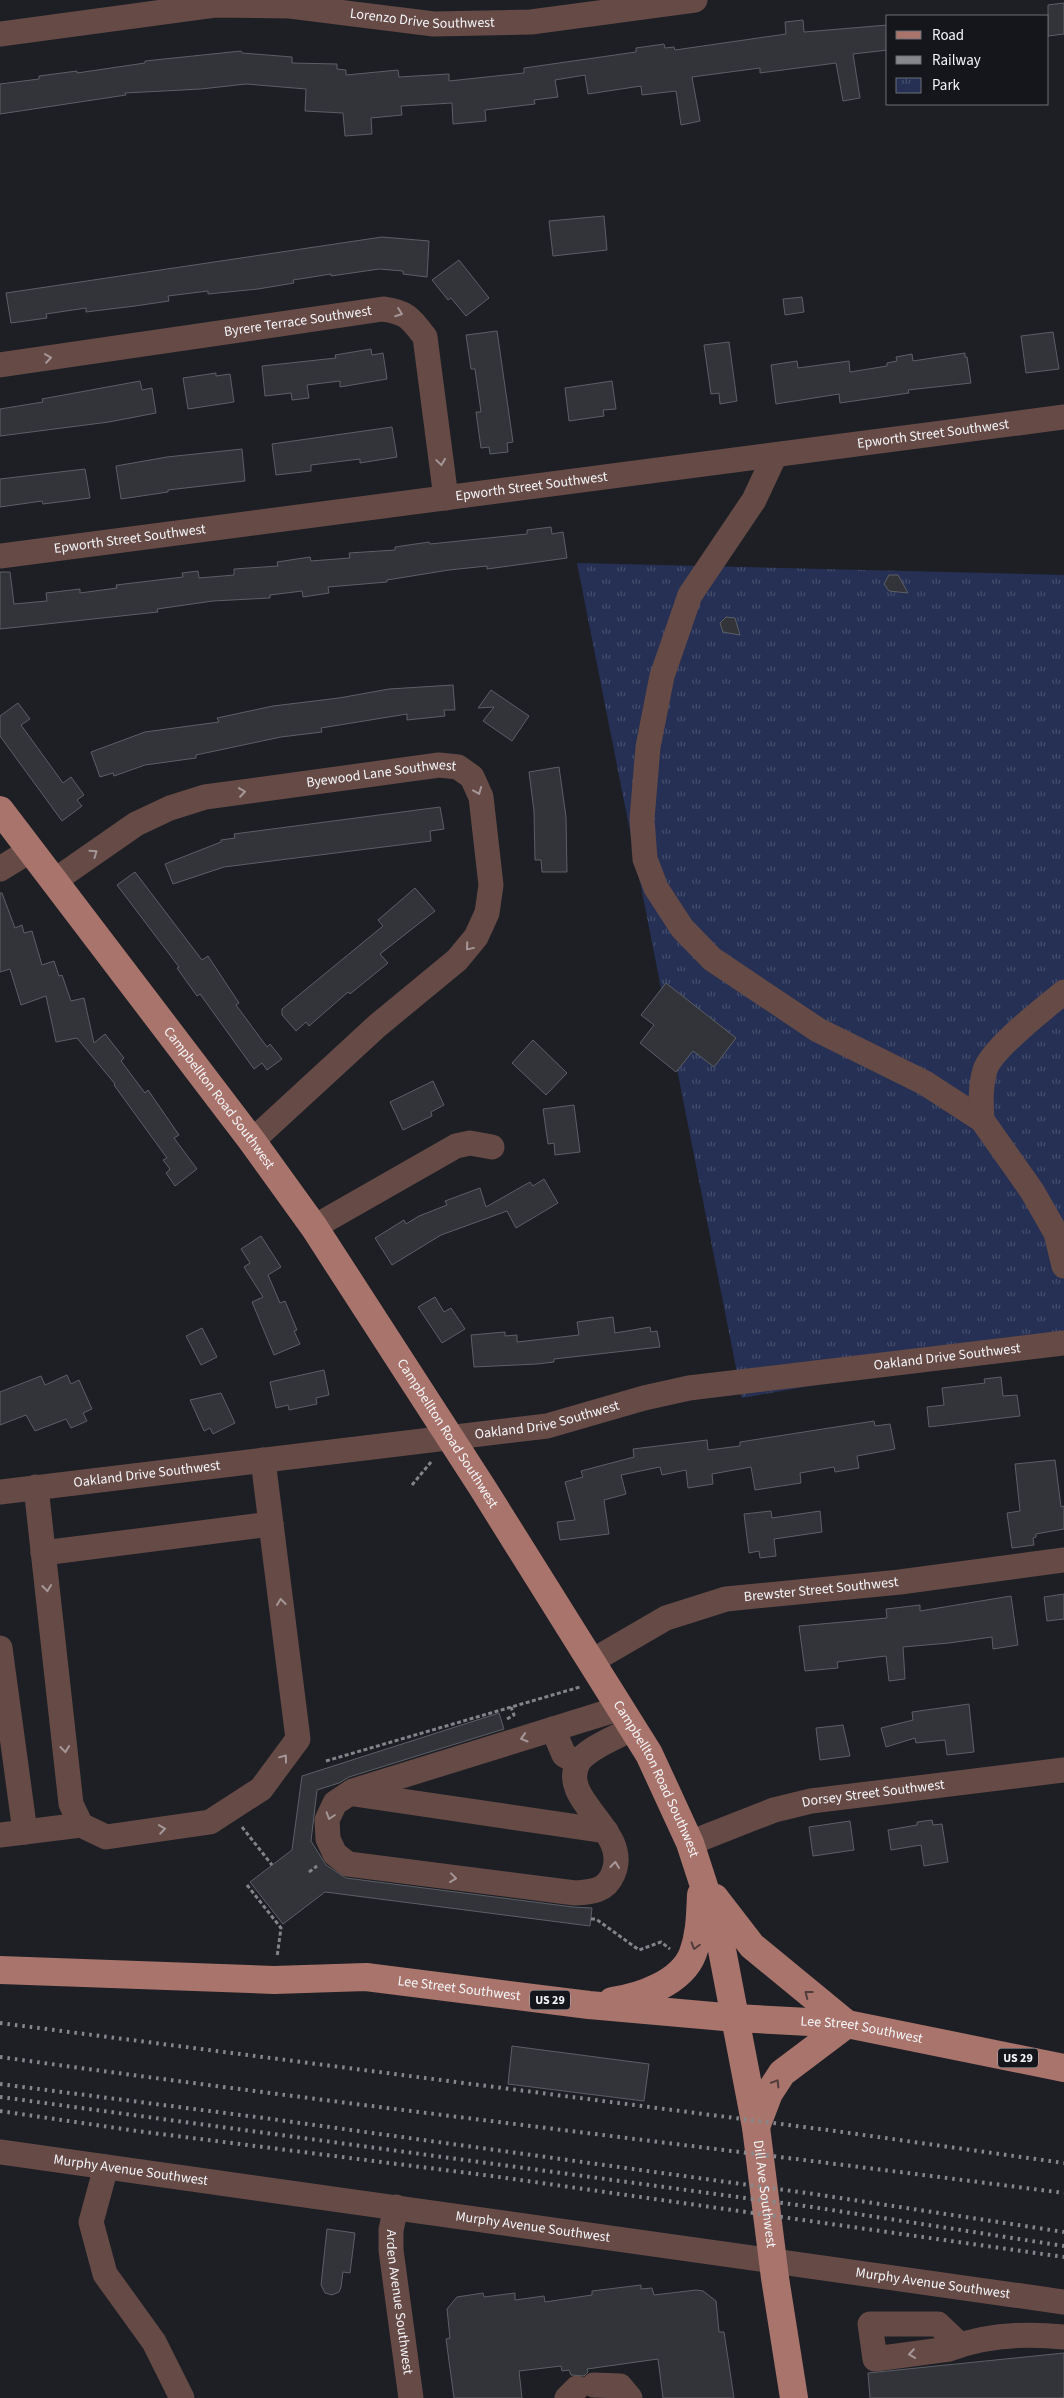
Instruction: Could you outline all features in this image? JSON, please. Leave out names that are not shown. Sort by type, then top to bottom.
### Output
[{"type":"main road","name":"Campbellton Road Southwest","points":[[0,810],[252,1141],[314,1227],[598,1670],[649,1754],[690,1843],[718,1929],[756,2127]]},
{"type":"main road","points":[[589,2005],[633,1996],[660,1986],[678,1974],[692,1955],[699,1932],[702,1881]]},
{"type":"main road","points":[[702,1881],[752,1946],[846,2024],[782,2073],[769,2093],[756,2127]]},
{"type":"main road","name":"Lee Street Southwest","points":[[0,1970],[274,1980],[366,1977],[589,2005],[736,2018],[846,2024],[1064,2068]]},
{"type":"main road","name":"Dill Ave Southwest","points":[[756,2127],[772,2260],[794,2398]]},
{"type":"street","name":"Lorenzo Drive Southwest","points":[[0,34],[215,5],[290,6],[434,24],[531,22],[694,0]]},
{"type":"street","name":"Byrere Terrace Southwest","points":[[0,365],[383,309],[397,311],[410,317],[425,337],[446,498]]},
{"type":"street","name":"Epworth Street Southwest","points":[[0,556],[1064,417]]},
{"type":"street","points":[[775,455],[754,500],[690,595],[662,676],[648,747],[642,819],[645,859],[656,888],[682,928],[712,959],[818,1030],[925,1083],[982,1120],[1032,1191],[1056,1233],[1064,1266]]},
{"type":"street","name":"Byewood Lane Southwest","points":[[54,881],[136,824],[170,808],[205,797],[439,765],[458,767],[472,778],[481,797],[490,885],[487,913],[476,937],[457,960],[377,1026],[252,1141]]},
{"type":"street","points":[[0,869],[31,850]]},
{"type":"street","points":[[982,1120],[980,1088],[986,1068],[1009,1038],[1064,992]]},
{"type":"street","points":[[314,1227],[456,1146],[470,1143],[492,1147]]},
{"type":"street","name":"Oakland Drive Southwest","points":[[0,1492],[547,1426],[644,1398],[689,1388],[1064,1343]]},
{"type":"street","points":[[0,1835],[81,1825],[106,1837],[210,1822],[261,1790],[298,1739],[264,1460]]},
{"type":"street","points":[[36,1487],[71,1804],[81,1825]]},
{"type":"street","points":[[44,1553],[271,1524]]},
{"type":"street","name":"Brewster Street Southwest","points":[[598,1670],[666,1618],[726,1599],[900,1582],[1064,1560]]},
{"type":"street","points":[[0,1648],[4,1721],[25,1832]]},
{"type":"street","points":[[627,1718],[578,1763],[575,1778],[580,1796],[606,1831],[616,1851],[616,1869],[610,1883],[596,1891],[575,1893],[348,1864],[335,1854],[328,1840],[327,1820],[335,1803],[350,1793],[553,1729],[627,1718]]},
{"type":"street","points":[[553,1729],[564,1755],[578,1763]]},
{"type":"street","name":"Dorsey Street Southwest","points":[[690,1843],[774,1810],[811,1801],[1064,1770]]},
{"type":"street","points":[[350,1793],[606,1831]]},
{"type":"street","name":"Murphy Avenue Southwest","points":[[0,2152],[1064,2302]]},
{"type":"street","points":[[106,2167],[91,2222],[105,2274],[154,2342],[182,2398]]},
{"type":"street","name":"Arden Avenue Southwest","points":[[396,2207],[391,2230],[391,2250],[411,2398]]},
{"type":"street","points":[[960,2345],[1007,2336],[1064,2337]]},
{"type":"street","points":[[579,2390],[620,2386],[630,2398]]},
{"type":"path","points":[[326,1761],[511,1707],[598,1670]]},
{"type":"path","points":[[502,1722],[514,1715],[511,1707]]},
{"type":"path","points":[[241,1826],[272,1865]]},
{"type":"path","points":[[309,1872],[320,1864]]},
{"type":"path","points":[[246,1885],[281,1928],[274,1980]]},
{"type":"path","points":[[591,1919],[596,1920],[639,1950],[661,1942],[677,1954]]},
{"type":"green space","points":[[577,563],[1064,575],[1064,1341],[742,1398]]},
{"type":"building","points":[[1064,3],[1064,34],[1049,36],[1048,5]]},
{"type":"building","points":[[803,20],[804,32],[886,25],[886,50],[853,54],[860,98],[843,101],[836,63],[760,73],[760,68],[692,77],[700,121],[681,125],[676,91],[642,95],[641,86],[588,94],[585,75],[555,80],[558,97],[534,100],[535,104],[485,110],[486,121],[453,124],[452,103],[401,106],[402,115],[371,118],[372,134],[345,136],[343,113],[305,111],[306,89],[246,84],[201,89],[125,93],[126,95],[0,114],[0,84],[39,79],[39,76],[77,71],[77,73],[145,63],[145,61],[241,51],[242,53],[292,57],[292,63],[337,64],[337,69],[346,70],[346,75],[398,70],[399,77],[449,74],[449,81],[524,73],[524,68],[636,52],[636,48],[664,44],[665,48],[674,47],[675,50],[786,34],[785,22]]},
{"type":"building","points":[[604,216],[607,250],[553,256],[549,221]]},
{"type":"building","points":[[382,237],[429,241],[427,277],[403,274],[403,271],[379,269],[331,276],[331,274],[293,280],[294,283],[258,289],[208,294],[208,291],[168,296],[169,301],[86,312],[86,308],[46,314],[47,318],[11,323],[6,293]]},
{"type":"building","points":[[459,260],[489,298],[466,316],[451,298],[448,300],[432,280]]},
{"type":"building","points":[[802,297],[804,312],[785,315],[783,299]]},
{"type":"building","points":[[497,331],[513,442],[507,443],[508,452],[490,454],[489,447],[481,448],[476,412],[481,412],[475,369],[471,369],[466,335]]},
{"type":"building","points":[[1053,332],[1059,369],[1026,373],[1021,336]]},
{"type":"building","points":[[729,342],[737,401],[720,404],[719,393],[711,394],[704,345]]},
{"type":"building","points":[[371,349],[372,355],[383,353],[387,379],[340,387],[340,381],[307,385],[309,398],[292,400],[291,393],[265,396],[262,366],[336,358],[335,355]]},
{"type":"building","points":[[965,353],[971,383],[908,390],[909,393],[840,403],[839,394],[776,404],[771,365],[797,361],[798,368],[849,361],[850,372],[887,366],[887,363],[897,361],[896,357],[912,354],[913,361]]},
{"type":"building","points":[[216,373],[216,376],[230,374],[234,402],[188,409],[183,378]]},
{"type":"building","points":[[140,381],[142,390],[152,388],[156,413],[109,422],[0,436],[0,409],[43,402],[42,399]]},
{"type":"building","points":[[612,381],[616,409],[603,410],[604,416],[569,421],[565,388]]},
{"type":"building","points":[[392,427],[397,457],[360,463],[360,459],[311,465],[311,471],[276,475],[272,444]]},
{"type":"building","points":[[242,449],[245,481],[168,490],[168,492],[121,499],[116,466],[167,457]]},
{"type":"building","points":[[85,469],[90,498],[43,504],[42,501],[0,507],[0,479]]},
{"type":"building","points":[[551,527],[552,534],[563,532],[567,558],[487,569],[487,566],[449,570],[387,580],[387,582],[328,587],[329,593],[303,597],[302,591],[270,595],[270,598],[213,601],[157,609],[158,612],[0,629],[0,572],[10,572],[14,604],[47,601],[46,593],[80,589],[80,593],[117,588],[116,585],[183,577],[182,573],[198,571],[199,578],[234,575],[234,569],[278,566],[277,562],[310,557],[311,561],[350,558],[349,553],[395,550],[395,547],[429,542],[430,544],[527,534],[527,530]]},
{"type":"building","points":[[889,575],[898,575],[908,593],[889,591],[884,584]]},
{"type":"building","points":[[726,617],[735,618],[740,635],[723,632],[720,623]]},
{"type":"building","points":[[453,685],[455,710],[444,710],[445,716],[407,720],[407,714],[321,728],[322,732],[281,737],[196,755],[196,758],[145,765],[114,776],[113,773],[100,777],[91,752],[145,732],[219,722],[217,718],[273,706],[339,698],[389,689]]},
{"type":"building","points":[[491,690],[529,716],[512,741],[483,721],[494,707],[478,708]]},
{"type":"building","points":[[18,703],[30,719],[21,725],[63,783],[71,777],[84,795],[77,800],[82,806],[62,821],[0,736],[0,716]]},
{"type":"building","points":[[559,767],[566,817],[567,872],[542,872],[541,860],[535,860],[534,811],[529,772]]},
{"type":"building","points":[[440,807],[444,829],[430,831],[431,841],[224,867],[173,884],[165,864],[221,842],[221,840],[235,838],[234,834]]},
{"type":"building","points":[[135,872],[202,960],[208,956],[239,1003],[236,1005],[267,1047],[270,1044],[282,1059],[267,1070],[262,1063],[254,1069],[200,994],[197,996],[177,968],[179,967],[117,885]]},
{"type":"building","points":[[415,888],[435,911],[380,954],[388,963],[350,994],[348,992],[309,1026],[306,1022],[296,1031],[282,1015],[282,1009],[383,926],[378,920]]},
{"type":"building","points":[[0,893],[2,893],[15,928],[22,925],[24,933],[32,931],[42,965],[54,961],[59,976],[62,975],[71,1001],[84,998],[94,1043],[105,1034],[124,1058],[121,1061],[145,1093],[148,1090],[179,1135],[174,1138],[197,1169],[175,1186],[166,1173],[170,1169],[163,1160],[167,1158],[115,1084],[77,1038],[56,1042],[46,996],[21,1005],[10,969],[0,972]]},
{"type":"building","points":[[666,983],[736,1038],[714,1067],[693,1051],[676,1072],[640,1043],[654,1025],[641,1015]]},
{"type":"building","points":[[533,1040],[567,1073],[546,1095],[512,1063]]},
{"type":"building","points":[[433,1081],[444,1105],[431,1112],[432,1116],[403,1130],[390,1102]]},
{"type":"building","points":[[574,1105],[580,1152],[555,1155],[554,1143],[548,1144],[543,1109]]},
{"type":"building","points":[[544,1179],[558,1203],[516,1228],[507,1211],[441,1235],[392,1265],[375,1238],[404,1220],[406,1224],[419,1216],[447,1205],[445,1201],[480,1188],[486,1207],[530,1182],[533,1186]]},
{"type":"building","points":[[261,1236],[281,1267],[268,1275],[280,1303],[285,1301],[297,1330],[294,1331],[300,1344],[274,1355],[252,1302],[263,1297],[244,1267],[250,1263],[241,1249]]},
{"type":"building","points":[[435,1297],[444,1312],[451,1308],[465,1329],[442,1343],[418,1307]]},
{"type":"building","points":[[613,1317],[615,1333],[650,1327],[651,1332],[657,1331],[660,1347],[554,1359],[554,1362],[537,1364],[474,1367],[471,1335],[505,1332],[505,1336],[517,1335],[517,1342],[579,1335],[577,1322]]},
{"type":"building","points":[[202,1328],[217,1357],[201,1365],[186,1336]]},
{"type":"building","points":[[324,1370],[329,1395],[316,1398],[317,1404],[289,1410],[288,1405],[276,1408],[270,1382]]},
{"type":"building","points":[[67,1375],[71,1384],[79,1380],[92,1409],[83,1413],[87,1421],[71,1428],[66,1419],[35,1431],[26,1415],[0,1425],[0,1392],[41,1376],[45,1385]]},
{"type":"building","points":[[1001,1377],[1003,1396],[1017,1395],[1020,1416],[929,1427],[927,1407],[944,1405],[942,1388],[985,1383],[984,1379]]},
{"type":"building","points":[[221,1393],[235,1423],[213,1434],[210,1428],[204,1431],[190,1400]]},
{"type":"building","points":[[874,1421],[875,1426],[890,1424],[895,1449],[857,1456],[859,1468],[835,1472],[834,1467],[800,1473],[801,1483],[755,1490],[751,1467],[712,1474],[713,1484],[688,1488],[686,1470],[662,1475],[660,1467],[621,1475],[626,1494],[604,1500],[609,1534],[560,1540],[557,1522],[575,1520],[565,1482],[583,1477],[581,1471],[634,1457],[633,1449],[707,1440],[708,1450],[740,1446],[740,1442]]},
{"type":"building","points":[[1055,1460],[1061,1507],[1064,1506],[1064,1529],[1036,1534],[1036,1537],[1033,1538],[1034,1545],[1012,1548],[1007,1513],[1020,1511],[1015,1464]]},
{"type":"building","points":[[771,1511],[772,1518],[820,1511],[822,1532],[774,1539],[776,1556],[760,1558],[759,1551],[749,1553],[744,1514]]},
{"type":"building","points":[[1064,1594],[1064,1619],[1047,1621],[1044,1597]]},
{"type":"building","points":[[1011,1596],[1018,1645],[993,1649],[992,1637],[903,1647],[905,1679],[889,1681],[886,1656],[837,1662],[838,1668],[805,1671],[799,1626],[887,1618],[886,1609],[920,1605],[920,1611]]},
{"type":"building","points":[[969,1704],[974,1752],[947,1755],[945,1740],[916,1743],[915,1738],[886,1747],[881,1728],[913,1720],[912,1712]]},
{"type":"building","points":[[499,1713],[504,1729],[349,1777],[339,1783],[317,1790],[311,1841],[326,1865],[346,1878],[592,1908],[590,1926],[325,1892],[283,1924],[250,1882],[292,1850],[302,1776]]},
{"type":"building","points":[[843,1725],[850,1756],[820,1760],[816,1728]]},
{"type":"building","points":[[932,1820],[933,1825],[942,1824],[948,1862],[924,1866],[921,1845],[891,1850],[888,1830],[917,1825],[917,1822]]},
{"type":"building","points":[[850,1821],[854,1850],[813,1856],[809,1827]]},
{"type":"building","points":[[512,2046],[649,2064],[644,2101],[508,2084]]},
{"type":"building","points":[[327,2229],[355,2233],[350,2273],[343,2272],[339,2292],[332,2295],[325,2293],[321,2285]]},
{"type":"building","points":[[641,2285],[641,2289],[652,2288],[654,2295],[696,2290],[703,2291],[716,2301],[719,2332],[724,2332],[734,2398],[663,2398],[658,2359],[587,2369],[588,2372],[584,2376],[571,2375],[569,2370],[562,2371],[561,2366],[519,2371],[522,2398],[454,2398],[446,2339],[450,2338],[447,2309],[457,2297],[483,2293],[484,2297],[515,2293],[515,2300],[544,2296],[545,2302],[592,2295],[592,2291]]},
{"type":"building","points":[[1064,2353],[1064,2398],[870,2398],[868,2373]]},
{"type":"railway","points":[[0,2023],[835,2131],[1064,2163]]},
{"type":"railway","points":[[0,2057],[1064,2193]]},
{"type":"railway","points":[[0,2084],[264,2118],[814,2194],[1064,2232]]},
{"type":"railway","points":[[0,2097],[812,2207],[1064,2246]]},
{"type":"railway","points":[[0,2111],[137,2131],[492,2176],[1064,2257]]}]
